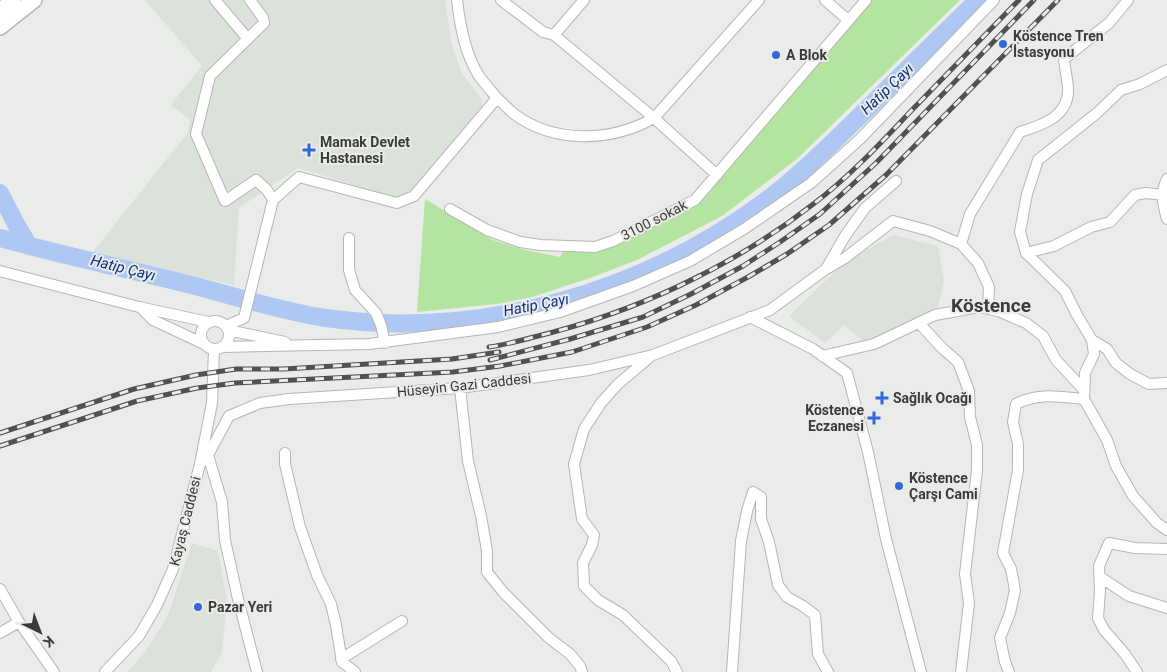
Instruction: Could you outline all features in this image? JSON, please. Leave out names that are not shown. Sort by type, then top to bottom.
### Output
[{"type":"highway","points":[[0,11],[14,0]]},
{"type":"highway","points":[[0,27],[34,0]]},
{"type":"street","points":[[215,0],[248,39]]},
{"type":"street","points":[[250,0],[263,18],[264,23],[210,76],[196,134],[225,201],[256,180],[267,190],[273,200]]},
{"type":"street","points":[[457,0],[460,24],[469,55],[479,75],[497,98],[515,114],[539,128],[564,134],[593,137],[618,133],[639,126],[654,118],[758,0]]},
{"type":"street","points":[[501,0],[543,32],[554,35],[654,118],[717,175]]},
{"type":"street","points":[[554,35],[584,0]]},
{"type":"street","points":[[825,0],[848,20]]},
{"type":"street","name":"3100 sokak","points":[[450,208],[487,230],[520,242],[541,246],[595,247],[613,241],[695,200],[866,0]]},
{"type":"street","points":[[139,307],[153,320],[202,343],[205,347],[219,349],[384,342],[498,327],[560,312],[632,286],[690,261],[744,229],[811,183],[860,139],[994,0]]},
{"type":"street","points":[[988,309],[989,287],[978,263],[961,244],[970,214],[1020,132],[1044,125],[1063,110],[1068,89],[1064,59],[1109,23],[1128,0]]},
{"type":"street","points":[[1084,394],[1084,373],[1094,354],[1092,340],[1064,291],[1026,253],[1020,232],[1026,194],[1038,160],[1121,90],[1140,84],[1167,70]]},
{"type":"street","points":[[227,328],[244,318],[273,200],[299,177],[397,203],[414,196],[497,98]]},
{"type":"street","points":[[1167,179],[1164,184],[1162,202],[1167,219]]},
{"type":"street","points":[[826,269],[845,236],[865,208],[896,181]]},
{"type":"street","points":[[1026,253],[1054,246],[1091,227],[1110,222],[1135,195],[1146,193],[1163,194]]},
{"type":"street","name":"Hüseyin Gazi Caddesi","points":[[200,464],[208,455],[229,416],[260,403],[289,399],[460,388],[589,370],[653,355],[770,310],[894,221],[930,231],[961,244]]},
{"type":"street","points":[[349,238],[349,270],[354,290],[376,313],[381,325],[384,342]]},
{"type":"street","points":[[0,270],[139,307],[208,322],[218,321],[227,328],[300,346]]},
{"type":"street","points":[[822,356],[874,344],[935,315],[979,307],[998,311],[1026,324],[1043,336],[1056,360],[1084,394],[1107,440],[1116,466],[1133,496],[1157,523],[1167,530]]},
{"type":"street","points":[[750,317],[822,356],[847,372],[868,452],[886,539],[921,672]]},
{"type":"street","points":[[202,343],[200,334],[204,325],[208,322]]},
{"type":"street","points":[[919,323],[958,362],[969,391],[970,417],[977,445],[977,470],[965,574],[969,603],[962,672]]},
{"type":"street","points":[[219,349],[229,339],[227,328]]},
{"type":"street","points":[[1092,340],[1107,349],[1116,363],[1130,374],[1149,384],[1166,383]]},
{"type":"street","name":"Kayaş Caddesi","points":[[105,672],[139,636],[157,605],[173,569],[200,464],[212,403],[219,349]]},
{"type":"street","points":[[653,355],[618,384],[601,403],[584,429],[574,464],[582,519],[594,535],[583,563],[584,586],[598,600],[623,615],[671,661],[677,672]]},
{"type":"street","points":[[460,388],[468,460],[487,551],[487,572],[503,592],[549,638],[570,654],[580,666],[582,672]]},
{"type":"street","points":[[1009,672],[1000,638],[1010,613],[1015,590],[1011,568],[1003,553],[1018,470],[1018,444],[1013,422],[1016,404],[1028,398],[1084,394]]},
{"type":"street","points":[[285,453],[285,464],[300,527],[331,604],[341,659],[342,662],[355,672]]},
{"type":"street","points":[[208,455],[222,502],[225,540],[257,672]]},
{"type":"street","points":[[732,672],[741,541],[753,492],[761,497],[761,519],[769,542],[778,585],[787,597],[815,615],[818,654],[828,672]]},
{"type":"street","points":[[1137,672],[1125,654],[1104,630],[1098,618],[1099,566],[1109,543],[1135,548],[1167,549]]},
{"type":"street","points":[[1100,577],[1129,596],[1167,608]]},
{"type":"street","points":[[0,589],[19,622],[54,672]]},
{"type":"street","points":[[341,659],[402,620]]},
{"type":"street","points":[[0,633],[19,622]]},
{"type":"shaded area","name":"Mamak Devlet Hastanesi","points":[[145,0],[445,0],[451,42],[461,72],[481,98],[482,106],[408,194],[397,198],[298,168],[239,208],[234,285],[92,253],[188,132],[190,120],[171,105],[202,66]]},
{"type":"shaded area","points":[[893,235],[938,246],[944,281],[938,307],[865,343],[844,325],[825,343],[789,316],[845,262]]},
{"type":"shaded area","name":"Pazar Yeri","points":[[192,543],[218,551],[227,600],[222,653],[211,672],[127,672],[145,652],[168,615]]},
{"type":"green space","points":[[872,0],[960,0],[798,158],[722,216],[637,260],[532,297],[497,304],[417,312],[425,199],[493,240],[525,250],[560,257],[563,252],[597,252],[681,212]]},
{"type":"waterway","name":"Hatip Çayı","points":[[0,238],[267,306],[326,318],[385,323],[444,322],[502,314],[560,301],[616,283],[671,259],[722,230],[771,197],[821,154],[978,0]]},
{"type":"waterway","points":[[0,193],[29,246]]},
{"type":"railway","points":[[489,347],[571,327],[644,301],[680,286],[715,268],[781,228],[838,184],[1019,0]]},
{"type":"railway","points":[[490,360],[643,317],[743,266],[780,242],[820,214],[876,163],[1034,0]]},
{"type":"railway","points":[[0,446],[137,401],[197,388],[235,383],[453,372],[500,366],[572,352],[647,327],[696,305],[748,277],[787,254],[829,225],[886,175],[1058,0]]},
{"type":"railway","points":[[0,433],[134,389],[196,375],[236,369],[284,369],[452,359],[499,352]]},
{"type":"place","name":"Köstence Tren İstasyonu","points":[[1003,44]]},
{"type":"place","name":"A Blok","points":[[776,55]]},
{"type":"place","name":"Mamak Devlet Hastanesi","points":[[309,150]]},
{"type":"place","name":"Sağlık Ocağı","points":[[882,398]]},
{"type":"place","name":"Köstence Eczanesi","points":[[874,418]]},
{"type":"place","name":"Köstence Çarşı Cami","points":[[899,486]]},
{"type":"place","name":"Pazar Yeri","points":[[198,607]]},
{"type":"district","name":"Köstence","points":[[991,305]]}]
